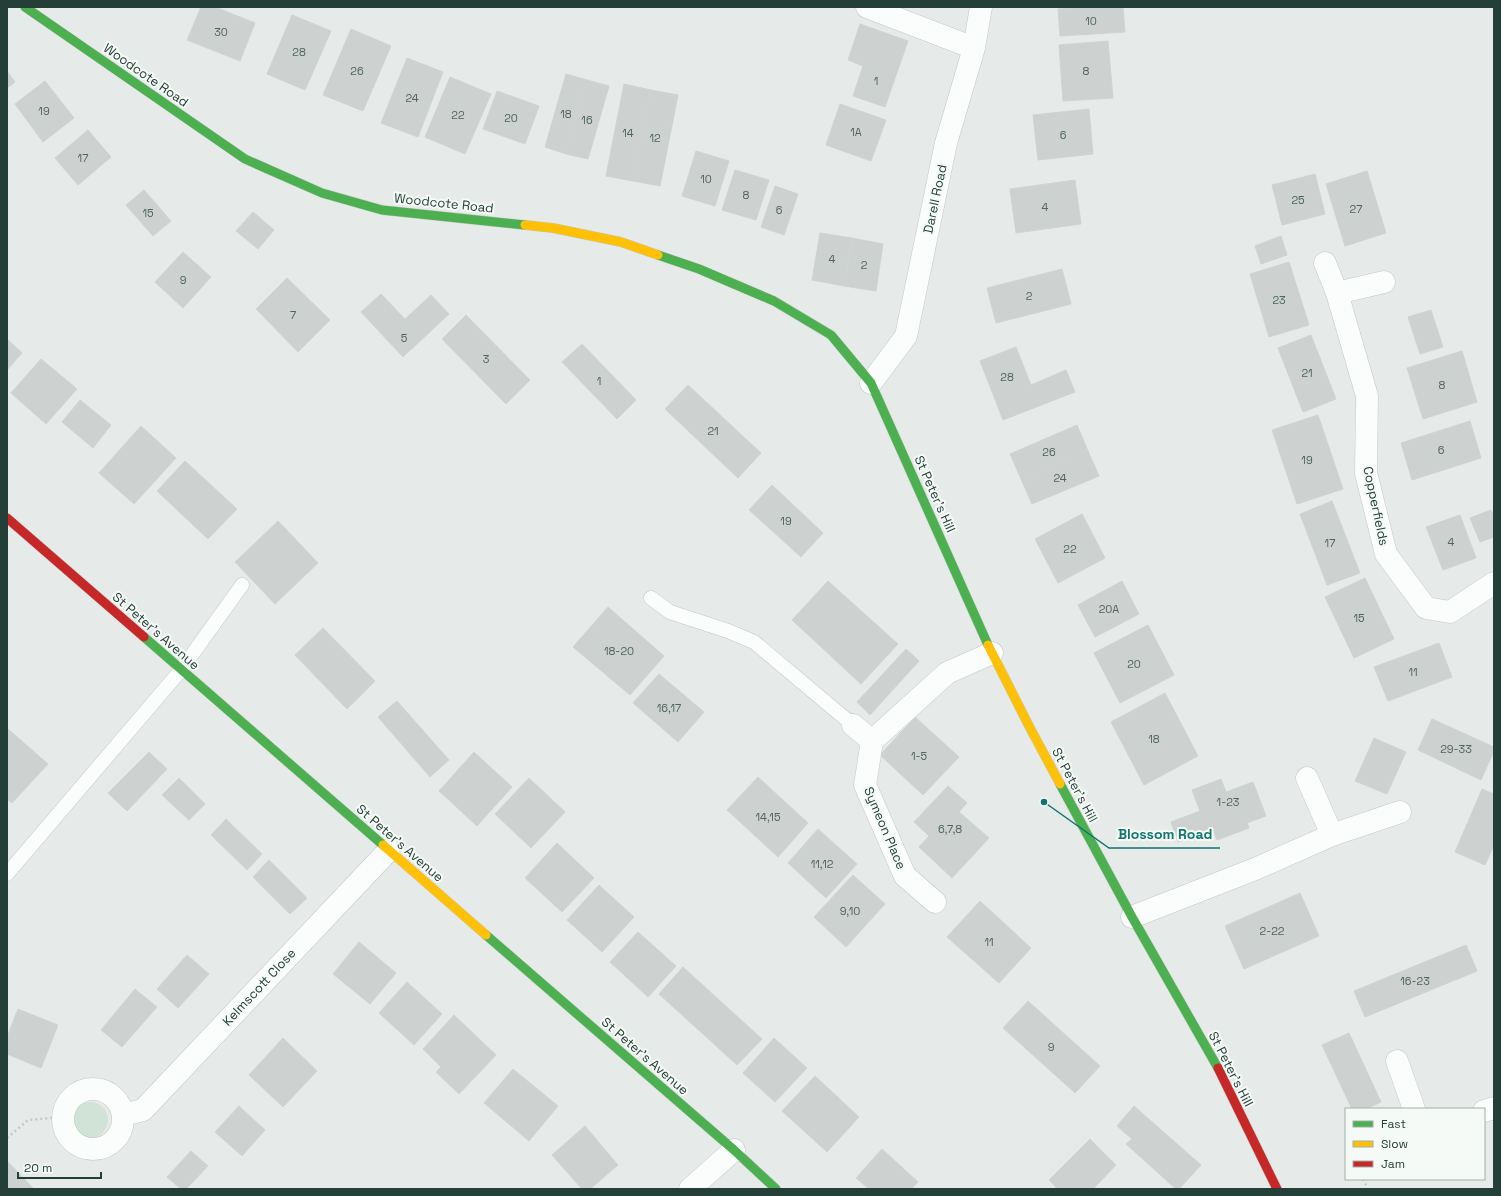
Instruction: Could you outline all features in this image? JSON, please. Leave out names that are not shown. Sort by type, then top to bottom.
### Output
[{"type":"main road","name":"Woodcote Road","points":[[25,7],[245,159],[322,193],[382,210],[553,228],[621,242],[699,269],[774,301],[831,335],[872,383]]},
{"type":"main road","name":"St Peter's Hill","points":[[872,383],[992,653],[1029,726],[1132,917],[1221,1074],[1277,1189]]},
{"type":"main road","name":"St Peter's Avenue","points":[[7,518],[734,1150],[776,1189]]},
{"type":"street","points":[[867,7],[974,48]]},
{"type":"street","name":"Darell Road","points":[[872,383],[906,336],[946,143],[974,48],[981,7]]},
{"type":"street","name":"Copperfields","points":[[1325,263],[1338,293],[1367,396],[1366,473],[1386,554],[1426,608],[1450,612],[1494,583]]},
{"type":"street","points":[[1338,293],[1384,282]]},
{"type":"street","points":[[853,725],[872,741],[946,673],[992,653]]},
{"type":"street","name":"Symeon Place","points":[[872,741],[865,785],[905,876],[935,902]]},
{"type":"street","points":[[1307,778],[1332,835]]},
{"type":"street","points":[[1132,917],[1255,869],[1332,835],[1400,812]]},
{"type":"street","name":"Kelmscott Close","points":[[123,1115],[144,1110],[389,850]]},
{"type":"street","points":[[1397,1061],[1414,1108]]},
{"type":"street","points":[[97,1089],[106,1092],[114,1098],[120,1106],[123,1115],[123,1125],[120,1134],[113,1142],[104,1147],[94,1149],[84,1148],[75,1144],[68,1136],[64,1127],[63,1117],[65,1108],[70,1099],[78,1093],[97,1089]]},
{"type":"street","points":[[690,1189],[734,1150]]},
{"type":"lane","points":[[7,874],[181,670],[242,585]]},
{"type":"lane","points":[[651,598],[670,612],[728,630],[754,642],[853,725]]},
{"type":"path","points":[[7,1138],[28,1120],[63,1117]]},
{"type":"path","points":[[1364,1180],[1368,1189]]},
{"type":"green space","points":[[90,1102],[103,1107],[108,1120],[103,1133],[90,1138],[77,1133],[72,1120],[77,1107]]},
{"type":"building","points":[[201,7],[215,7],[255,23],[240,61],[187,40]]},
{"type":"building","points":[[1123,7],[1125,32],[1060,36],[1058,9]]},
{"type":"building","points":[[292,15],[331,31],[305,90],[267,74]]},
{"type":"building","points":[[860,24],[908,41],[885,107],[853,96],[863,66],[848,60]]},
{"type":"building","points":[[351,29],[391,46],[363,111],[323,95]]},
{"type":"building","points":[[1108,41],[1113,98],[1063,101],[1059,45]]},
{"type":"building","points":[[407,58],[443,72],[418,137],[381,123]]},
{"type":"building","points":[[7,71],[15,82],[7,88]]},
{"type":"building","points":[[566,74],[587,80],[566,154],[545,147]]},
{"type":"building","points":[[450,77],[491,94],[465,154],[425,137]]},
{"type":"building","points":[[587,80],[609,86],[588,159],[566,154]]},
{"type":"building","points":[[45,81],[74,118],[43,142],[15,104]]},
{"type":"building","points":[[624,84],[651,90],[633,181],[606,176]]},
{"type":"building","points":[[651,90],[678,95],[660,186],[633,181]]},
{"type":"building","points":[[497,91],[539,106],[525,144],[483,129]]},
{"type":"building","points":[[840,104],[886,120],[871,161],[826,145]]},
{"type":"building","points":[[1089,109],[1093,154],[1038,160],[1033,115]]},
{"type":"building","points":[[88,130],[111,157],[78,185],[55,158]]},
{"type":"building","points":[[696,151],[729,161],[715,206],[682,196]]},
{"type":"building","points":[[735,170],[769,180],[756,220],[722,210]]},
{"type":"building","points":[[1367,171],[1386,233],[1345,246],[1326,184]]},
{"type":"building","points":[[1315,174],[1325,214],[1282,225],[1272,185]]},
{"type":"building","points":[[1075,180],[1081,224],[1016,233],[1010,189]]},
{"type":"building","points":[[775,186],[798,194],[784,235],[761,227]]},
{"type":"building","points":[[144,190],[171,221],[153,236],[126,205]]},
{"type":"building","points":[[253,212],[274,230],[258,249],[236,231]]},
{"type":"building","points":[[820,233],[852,238],[844,286],[812,280]]},
{"type":"building","points":[[1281,236],[1287,255],[1261,264],[1255,246]]},
{"type":"building","points":[[852,238],[883,244],[876,291],[844,286]]},
{"type":"building","points":[[183,252],[211,277],[183,308],[155,282]]},
{"type":"building","points":[[1289,262],[1309,325],[1269,337],[1250,274]]},
{"type":"building","points":[[1062,269],[1071,304],[996,323],[987,288]]},
{"type":"building","points":[[287,278],[330,320],[298,352],[256,309]]},
{"type":"building","points":[[381,294],[405,319],[431,295],[449,314],[403,357],[361,312]]},
{"type":"building","points":[[1431,310],[1443,347],[1420,354],[1408,317]]},
{"type":"building","points":[[466,315],[530,380],[506,404],[442,339]]},
{"type":"building","points":[[1311,335],[1336,399],[1303,412],[1278,348]]},
{"type":"building","points":[[7,339],[22,353],[7,370]]},
{"type":"building","points":[[582,344],[636,400],[617,419],[562,362]]},
{"type":"building","points":[[1016,347],[1031,385],[1066,370],[1075,392],[1003,420],[980,361]]},
{"type":"building","points":[[1462,351],[1477,402],[1423,419],[1407,368]]},
{"type":"building","points":[[41,359],[77,389],[46,424],[11,393]]},
{"type":"building","points":[[688,385],[761,453],[738,478],[665,409]]},
{"type":"building","points":[[80,400],[111,425],[93,448],[62,422]]},
{"type":"building","points":[[1318,415],[1343,489],[1297,504],[1272,430]]},
{"type":"building","points":[[1470,421],[1481,458],[1412,480],[1401,443]]},
{"type":"building","points":[[1077,425],[1088,451],[1021,479],[1010,454]]},
{"type":"building","points":[[141,426],[176,458],[134,504],[99,473]]},
{"type":"building","points":[[1088,451],[1099,476],[1032,504],[1021,479]]},
{"type":"building","points":[[185,461],[237,509],[208,539],[157,491]]},
{"type":"building","points":[[772,485],[823,533],[801,557],[749,510]]},
{"type":"building","points":[[1332,501],[1360,573],[1327,585],[1300,514]]},
{"type":"building","points":[[1491,510],[1494,517],[1494,537],[1480,542],[1470,518]]},
{"type":"building","points":[[1082,514],[1105,558],[1058,583],[1035,539]]},
{"type":"building","points":[[1460,515],[1476,558],[1443,570],[1426,527]]},
{"type":"building","points":[[278,521],[318,563],[275,604],[235,562]]},
{"type":"building","points":[[1365,578],[1394,639],[1354,658],[1325,597]]},
{"type":"building","points":[[828,581],[898,644],[861,684],[792,620]]},
{"type":"building","points":[[1122,581],[1139,614],[1095,637],[1078,605]]},
{"type":"building","points":[[608,607],[664,656],[630,695],[573,647]]},
{"type":"building","points":[[1148,625],[1174,675],[1120,703],[1094,653]]},
{"type":"building","points":[[323,628],[375,681],[347,709],[295,655]]},
{"type":"building","points":[[1439,643],[1452,677],[1388,701],[1374,667]]},
{"type":"building","points":[[906,649],[919,661],[870,715],[857,702]]},
{"type":"building","points":[[659,674],[704,712],[678,742],[633,703]]},
{"type":"building","points":[[1165,693],[1198,756],[1144,785],[1111,722]]},
{"type":"building","points":[[397,701],[449,760],[430,777],[378,717]]},
{"type":"building","points":[[915,717],[959,757],[923,795],[880,755]]},
{"type":"building","points":[[1432,719],[1494,747],[1494,751],[1481,780],[1418,750]]},
{"type":"building","points":[[7,728],[48,764],[12,803],[7,799]]},
{"type":"building","points":[[1374,738],[1406,752],[1387,794],[1355,781]]},
{"type":"building","points":[[149,752],[167,769],[127,811],[108,793]]},
{"type":"building","points":[[474,752],[512,787],[477,826],[439,791]]},
{"type":"building","points":[[758,777],[808,823],[778,857],[727,810]]},
{"type":"building","points":[[179,778],[205,804],[189,820],[162,795]]},
{"type":"building","points":[[529,778],[565,812],[531,848],[495,814]]},
{"type":"building","points":[[1221,779],[1226,792],[1253,782],[1266,816],[1247,823],[1249,828],[1217,840],[1212,828],[1178,842],[1171,822],[1200,811],[1192,790]]},
{"type":"building","points":[[948,786],[967,803],[959,812],[989,838],[952,878],[919,847],[929,836],[914,822]]},
{"type":"building","points":[[1482,789],[1494,794],[1494,845],[1485,865],[1455,852]]},
{"type":"building","points":[[226,819],[262,854],[247,870],[211,835]]},
{"type":"building","points":[[818,829],[857,864],[826,898],[788,863]]},
{"type":"building","points":[[557,843],[594,878],[562,912],[525,878]]},
{"type":"building","points":[[269,860],[307,898],[290,914],[253,877]]},
{"type":"building","points":[[853,875],[885,904],[846,947],[814,917]]},
{"type":"building","points":[[599,885],[634,917],[602,952],[567,920]]},
{"type":"building","points":[[1300,893],[1319,936],[1244,969],[1225,926]]},
{"type":"building","points":[[980,901],[1031,948],[999,983],[947,937]]},
{"type":"building","points":[[638,932],[676,966],[648,997],[610,962]]},
{"type":"building","points":[[359,942],[396,973],[370,1004],[333,974]]},
{"type":"building","points":[[1466,945],[1477,971],[1365,1017],[1354,991]]},
{"type":"building","points":[[187,955],[209,974],[178,1008],[157,989]]},
{"type":"building","points":[[683,967],[762,1039],[737,1065],[659,994]]},
{"type":"building","points":[[407,982],[442,1014],[414,1045],[379,1013]]},
{"type":"building","points":[[135,989],[157,1007],[122,1047],[101,1030]]},
{"type":"building","points":[[1028,1001],[1100,1066],[1075,1093],[1003,1028]]},
{"type":"building","points":[[18,1009],[58,1025],[41,1068],[7,1054],[7,1037]]},
{"type":"building","points":[[454,1015],[496,1055],[459,1094],[436,1072],[441,1067],[423,1049]]},
{"type":"building","points":[[1349,1033],[1381,1102],[1368,1108],[1352,1108],[1322,1045]]},
{"type":"building","points":[[283,1038],[317,1071],[283,1107],[249,1075]]},
{"type":"building","points":[[774,1038],[807,1068],[775,1102],[743,1073]]},
{"type":"building","points":[[513,1069],[558,1106],[529,1141],[484,1103]]},
{"type":"building","points":[[815,1076],[859,1117],[827,1152],[782,1111]]},
{"type":"building","points":[[239,1106],[265,1130],[242,1156],[215,1132]]},
{"type":"building","points":[[1134,1106],[1201,1165],[1179,1189],[1176,1189],[1126,1144],[1132,1139],[1117,1126]]},
{"type":"building","points":[[585,1126],[618,1165],[590,1189],[582,1189],[552,1155]]},
{"type":"building","points":[[1090,1139],[1116,1165],[1093,1189],[1054,1189],[1056,1187],[1049,1180]]},
{"type":"building","points":[[882,1149],[918,1182],[911,1189],[869,1189],[856,1178]]},
{"type":"building","points":[[191,1151],[208,1166],[186,1189],[181,1189],[167,1177]]},
{"type":"building","points":[[7,1161],[34,1189],[7,1189]]},
{"type":"traffic: fast","points":[[25,7],[245,159],[322,193],[382,210],[525,225]]},
{"type":"traffic: fast","points":[[658,255],[699,269],[774,301],[831,335],[871,383],[988,645]]},
{"type":"traffic: fast","points":[[144,637],[383,845]]},
{"type":"traffic: fast","points":[[1060,784],[1132,917],[1218,1068]]},
{"type":"traffic: fast","points":[[486,935],[734,1150],[776,1189]]},
{"type":"traffic: slow","points":[[525,225],[553,228],[621,242],[658,255]]},
{"type":"traffic: slow","points":[[988,645],[1060,784]]},
{"type":"traffic: slow","points":[[383,845],[486,935]]},
{"type":"traffic: jam","points":[[7,518],[144,637]]},
{"type":"traffic: jam","points":[[1218,1068],[1277,1189]]},
{"type":"place","name":"Blossom Road","points":[[1044,802]]}]
